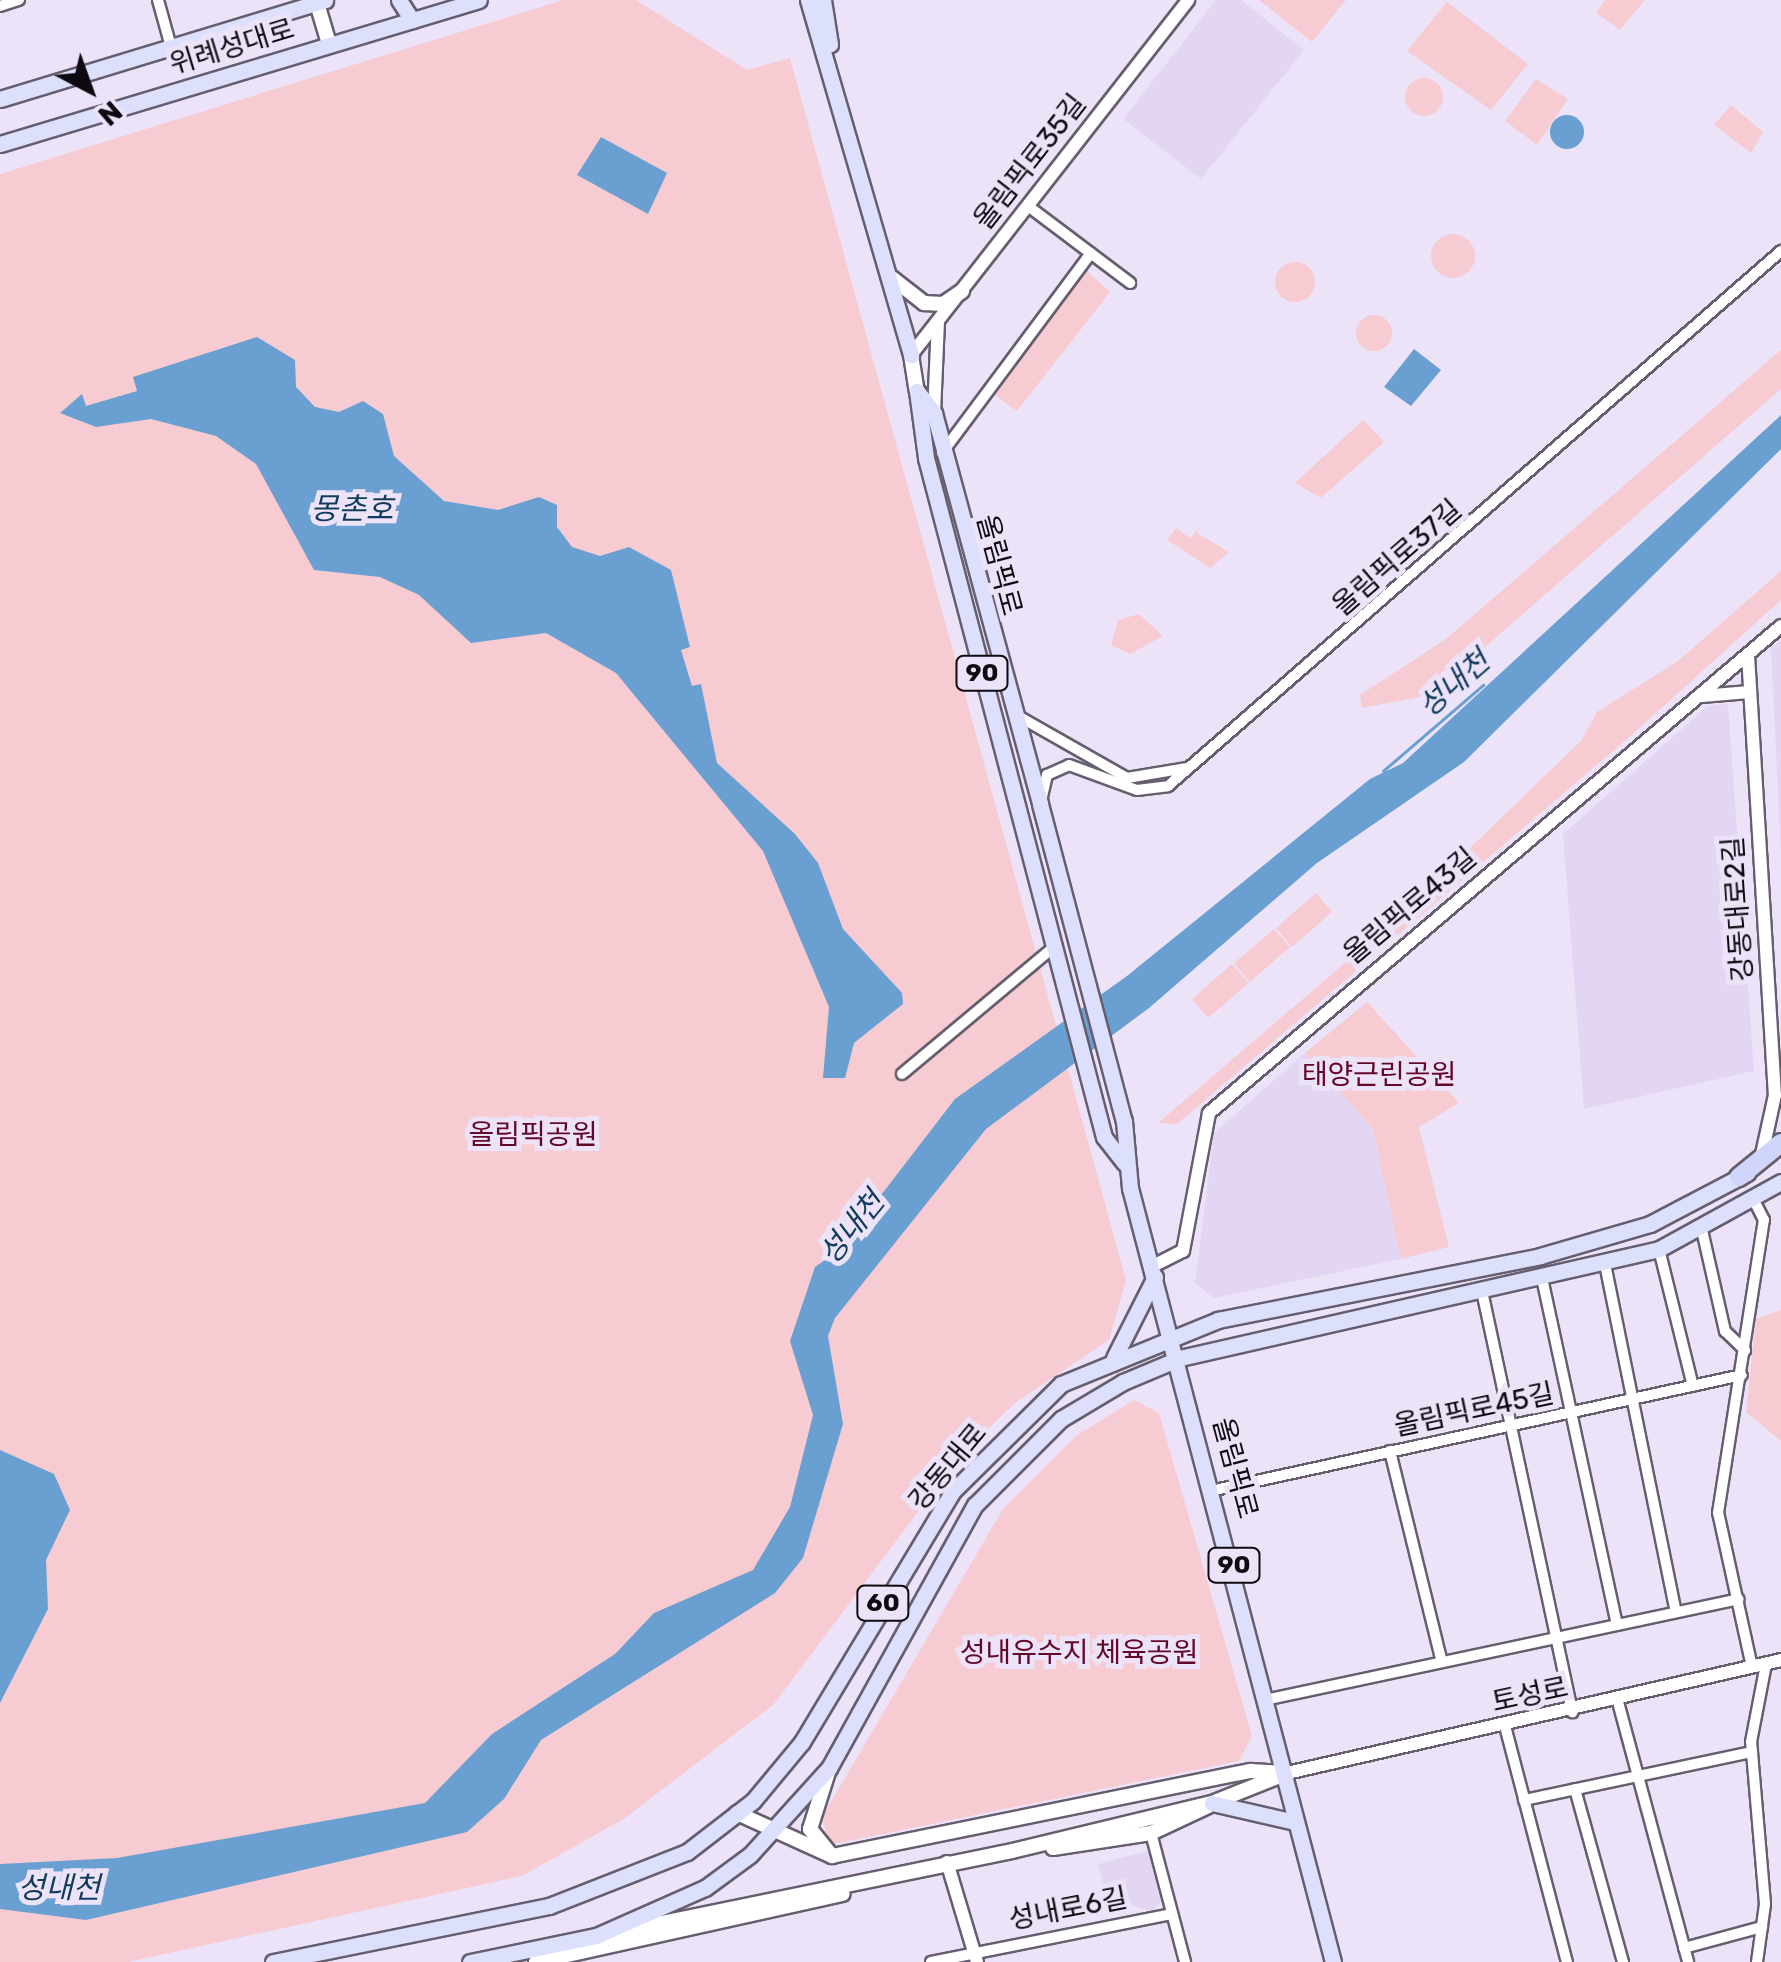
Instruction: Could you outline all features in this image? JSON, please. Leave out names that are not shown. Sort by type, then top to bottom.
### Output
[{"type":"highway","points":[[1739,1177],[1781,1143]]},
{"type":"main road","points":[[399,0],[412,20]]},
{"type":"main road","name":"위례성대로","points":[[0,144],[479,0]]},
{"type":"main road","name":"올림픽로","points":[[808,0],[911,355],[926,458],[1104,1136],[1124,1163]]},
{"type":"main road","name":"90","points":[[823,0],[836,87]]},
{"type":"main road","name":"위례성대로","points":[[0,100],[319,1]]},
{"type":"main road","points":[[319,1],[329,44]]},
{"type":"main road","points":[[888,274],[924,303],[943,304],[962,291]]},
{"type":"main road","name":"올림픽로","points":[[917,391],[934,413],[1124,1121],[1124,1163],[1215,1490],[1333,1962]]},
{"type":"main road","name":"강동대로","points":[[273,1962],[331,1957],[549,1906],[669,1863],[737,1813],[802,1742],[952,1492],[1061,1384],[1172,1334],[1554,1252],[1650,1224],[1781,1153]]},
{"type":"main road","name":"강동대로","points":[[596,1936],[705,1888],[790,1816],[829,1768],[976,1504],[1061,1419],[1123,1382],[1180,1358],[1605,1264],[1659,1248],[1702,1230],[1781,1182]]},
{"type":"main road","points":[[1114,1360],[1153,1272]]},
{"type":"main road","points":[[829,1768],[810,1829],[832,1856]]},
{"type":"main road","points":[[737,1813],[772,1834],[832,1856],[1250,1771],[1286,1773]]},
{"type":"main road","name":"강동대로","points":[[470,1962],[1012,1851],[1212,1803],[1286,1773]]},
{"type":"main road","points":[[1012,1851],[1152,1833],[1212,1803],[1295,1822]]},
{"type":"main road","points":[[948,1862],[948,1839],[962,1830]]},
{"type":"main road","points":[[536,1962],[817,1904],[894,1876]]},
{"type":"street","points":[[0,6],[18,0]]},
{"type":"street","points":[[158,0],[170,47]]},
{"type":"street","name":"올림픽로35길","points":[[911,355],[1188,0]]},
{"type":"street","points":[[1028,206],[1130,283]]},
{"type":"street","name":"올림픽로37길","points":[[1040,804],[1057,768],[1137,790],[1168,786],[1781,251]]},
{"type":"street","points":[[942,452],[1091,253]]},
{"type":"street","points":[[934,413],[938,321]]},
{"type":"street","name":"올림픽로43길","points":[[1153,1272],[1182,1251],[1209,1113],[1781,626]]},
{"type":"street","name":"강동대로2길","points":[[1748,655],[1778,1098],[1760,1157]]},
{"type":"street","points":[[1700,697],[1749,692]]},
{"type":"street","points":[[1013,712],[1127,778],[1192,766]]},
{"type":"street","points":[[902,1074],[1055,951]]},
{"type":"street","points":[[1754,1200],[1764,1220],[1718,1513],[1759,1666],[1752,1752],[1762,1927],[1757,1962]]},
{"type":"street","points":[[1702,1230],[1725,1331],[1745,1350]]},
{"type":"street","points":[[1659,1248],[1693,1386]]},
{"type":"street","points":[[1605,1264],[1676,1612]]},
{"type":"street","points":[[1542,1278],[1617,1625]]},
{"type":"street","points":[[1482,1291],[1572,1712]]},
{"type":"street","name":"올림픽로45길","points":[[1215,1490],[1742,1375]]},
{"type":"street","points":[[1390,1451],[1442,1662]]},
{"type":"street","points":[[1269,1699],[1738,1599]]},
{"type":"street","name":"토성로","points":[[1286,1773],[1618,1702],[1781,1660]]},
{"type":"street","points":[[1618,1702],[1688,1962]]},
{"type":"street","points":[[1504,1726],[1568,1962]]},
{"type":"street","points":[[1524,1800],[1752,1752]]},
{"type":"street","points":[[1576,1790],[1623,1962]]},
{"type":"street","points":[[1152,1833],[1186,1962]]},
{"type":"street","name":"성내로6길","points":[[948,1862],[976,1957],[1172,1914]]},
{"type":"street","points":[[1684,1948],[1762,1927]]},
{"type":"street","points":[[931,1962],[976,1957]]},
{"type":"shaded area","points":[[1216,0],[1241,0],[1304,50],[1201,179],[1123,119]]},
{"type":"shaded area","points":[[1781,640],[1781,854],[1771,649]]},
{"type":"shaded area","points":[[1728,704],[1754,1071],[1584,1109],[1563,834],[1708,706]]},
{"type":"shaded area","points":[[1305,1053],[1373,1129],[1401,1259],[1214,1298],[1195,1283],[1214,1133]]},
{"type":"shaded area","points":[[1148,1851],[1161,1902],[1152,1911],[1130,1905],[1123,1886],[1104,1886],[1098,1864]]},
{"type":"green space","name":"올림픽공원","points":[[563,0],[636,0],[747,70],[790,58],[1126,1280],[1109,1340],[1016,1402],[959,1457],[774,1704],[625,1818],[522,1876],[128,1962],[0,1962],[0,174]]},
{"type":"green space","points":[[1259,0],[1346,0],[1312,42]]},
{"type":"green space","points":[[1605,0],[1645,0],[1620,30],[1596,13]]},
{"type":"green space","points":[[1447,2],[1528,64],[1491,110],[1407,51]]},
{"type":"green space","points":[[1424,78],[1438,83],[1443,97],[1438,111],[1424,116],[1410,111],[1405,97],[1410,83]]},
{"type":"green space","points":[[1536,79],[1568,99],[1537,145],[1505,121]]},
{"type":"green space","points":[[1731,105],[1763,132],[1751,153],[1714,125]]},
{"type":"green space","points":[[1453,234],[1468,241],[1475,256],[1468,271],[1453,278],[1438,271],[1431,256],[1438,241]]},
{"type":"green space","points":[[1295,262],[1309,268],[1315,282],[1309,296],[1295,302],[1281,296],[1275,282],[1281,268]]},
{"type":"green space","points":[[1086,270],[1110,292],[1017,411],[995,395]]},
{"type":"green space","points":[[1374,315],[1387,320],[1392,333],[1387,346],[1374,351],[1361,346],[1356,333],[1361,320]]},
{"type":"green space","points":[[1781,350],[1781,389],[1430,695],[1362,708],[1360,695],[1446,639]]},
{"type":"green space","points":[[1363,420],[1384,442],[1321,498],[1295,483]]},
{"type":"green space","points":[[1201,526],[1197,533],[1229,552],[1210,568],[1167,540],[1176,528],[1190,538]]},
{"type":"green space","points":[[1781,571],[1781,600],[1626,740],[1177,1124],[1158,1123],[1395,920],[1581,741],[1597,712],[1678,661]]},
{"type":"green space","points":[[1139,614],[1163,636],[1130,654],[1111,645],[1118,620]]},
{"type":"green space","points":[[1316,893],[1332,912],[1292,947],[1276,928]]},
{"type":"green space","points":[[1274,929],[1290,947],[1250,982],[1234,963]]},
{"type":"green space","points":[[1232,964],[1249,983],[1208,1018],[1192,999]]},
{"type":"green space","name":"태양근린공원","points":[[1367,1002],[1459,1103],[1419,1127],[1449,1247],[1401,1259],[1373,1129],[1305,1053]]},
{"type":"green space","points":[[1781,1310],[1781,1441],[1746,1412],[1756,1319]]},
{"type":"green space","name":"성내유수지 체육공원","points":[[1134,1400],[1159,1413],[1252,1736],[1239,1761],[829,1845],[822,1817],[1003,1509],[1076,1436]]},
{"type":"water","points":[[1567,115],[1579,120],[1584,132],[1579,144],[1567,149],[1555,144],[1550,132],[1555,120]]},
{"type":"water","points":[[601,137],[667,173],[648,214],[577,175]]},
{"type":"water","name":"몽촌호","points":[[257,337],[295,360],[296,387],[315,407],[339,412],[363,401],[383,414],[394,456],[444,501],[498,510],[539,497],[557,505],[557,527],[572,547],[600,556],[629,547],[671,570],[690,647],[681,650],[692,686],[701,684],[717,763],[795,834],[818,863],[843,929],[902,993],[903,1004],[854,1043],[845,1078],[823,1078],[829,1007],[763,851],[616,673],[546,633],[471,643],[419,595],[380,577],[314,570],[256,464],[216,436],[151,419],[96,427],[60,413],[82,394],[86,406],[137,391],[133,377]]},
{"type":"water","points":[[1414,349],[1441,370],[1411,406],[1384,387]]},
{"type":"water","name":"성내천","points":[[1781,415],[1781,449],[1464,762],[1317,863],[1149,1008],[986,1129],[835,1318],[828,1336],[843,1424],[803,1558],[775,1593],[541,1740],[504,1799],[467,1832],[86,1920],[0,1909],[0,1864],[117,1858],[425,1803],[492,1734],[615,1654],[654,1613],[753,1570],[790,1507],[813,1415],[790,1341],[815,1267],[838,1251],[955,1099],[1127,976],[1370,779],[1403,763]]},
{"type":"water","points":[[0,1450],[54,1474],[70,1510],[46,1560],[48,1609],[0,1703]]},
{"type":"waterway","name":"성내천","points":[[1383,771],[1483,685]]}]
